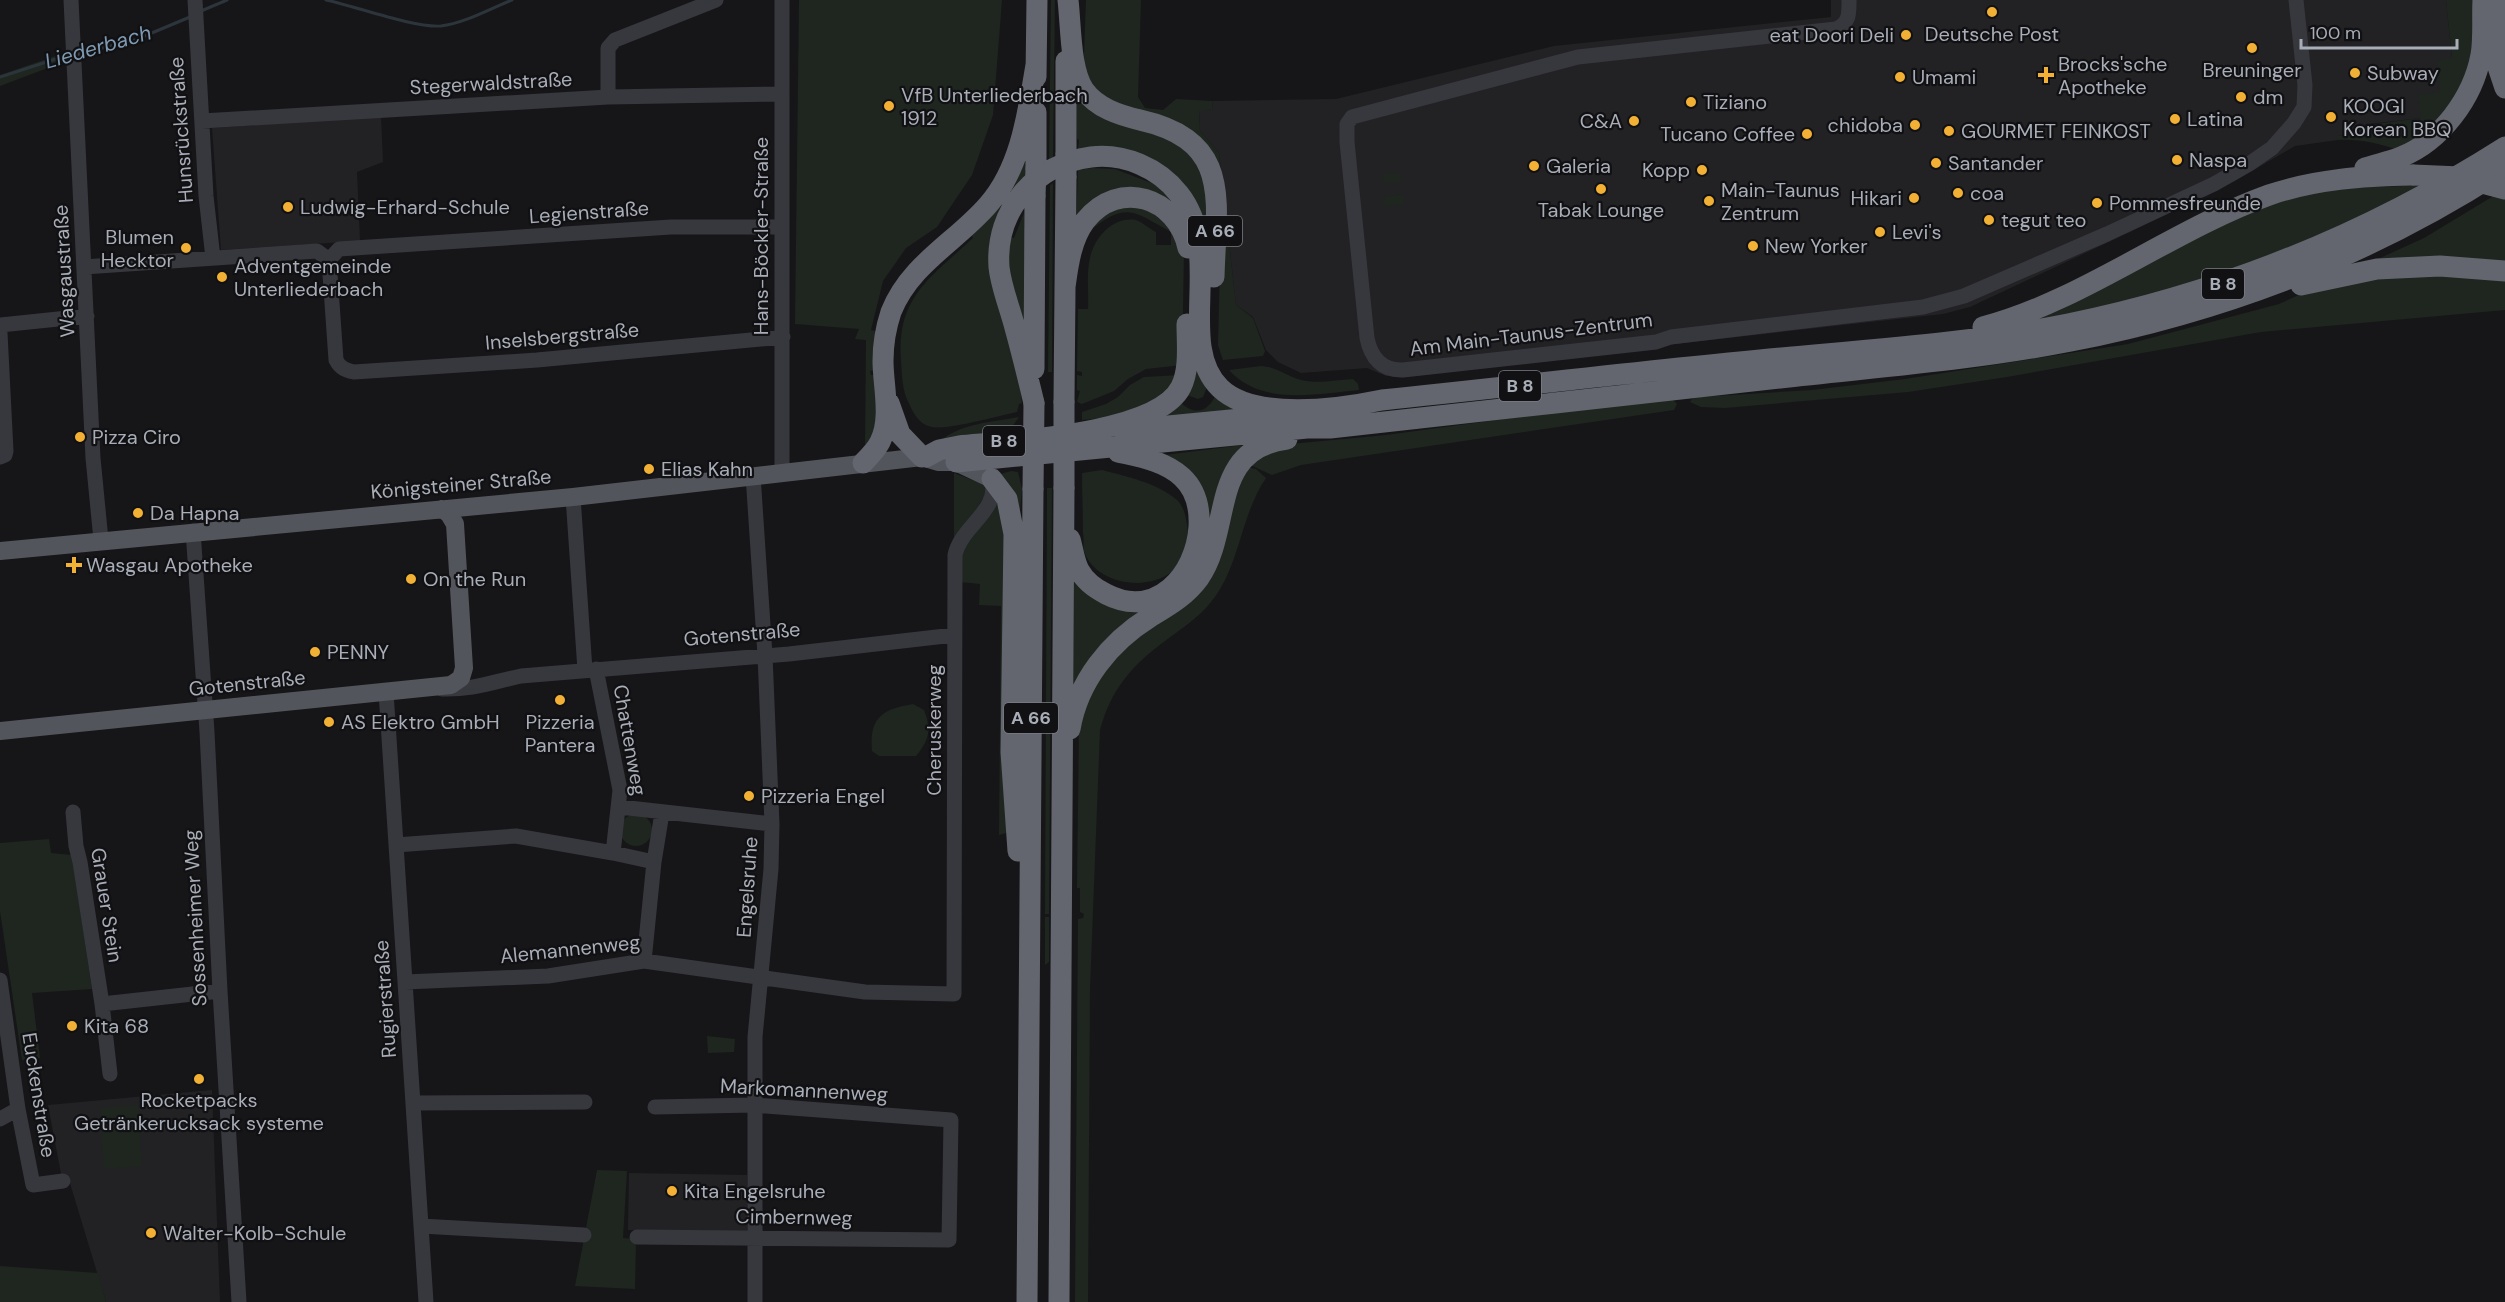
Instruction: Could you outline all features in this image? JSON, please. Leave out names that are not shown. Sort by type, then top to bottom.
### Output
[{"type":"highway","name":"A 66","points":[[1027,1302],[1037,0]]},
{"type":"highway","name":"A 66","points":[[1059,1302],[1068,0]]},
{"type":"highway","name":"A 66","points":[[1068,0],[1075,66],[1084,90],[1107,109],[1129,118],[1165,126],[1185,137],[1198,148],[1213,176],[1215,209],[1212,328],[1216,353],[1226,373],[1243,390],[1277,400],[1301,401],[1359,396],[1382,399]]},
{"type":"highway","points":[[2484,0],[2505,88]]},
{"type":"highway","points":[[2409,161],[2443,127],[2458,109],[2471,87],[2482,47],[2484,0]]},
{"type":"highway","points":[[2499,0],[2505,50]]},
{"type":"highway","points":[[863,463],[877,447],[882,436],[885,412],[884,342],[896,302],[915,272],[988,206],[1001,186],[1020,143],[1036,65]]},
{"type":"highway","name":"B 8","points":[[924,457],[939,450],[959,446],[1084,432],[1099,433],[1280,415],[1325,407],[1358,405],[1382,399],[1915,346],[2076,322],[2150,305],[2232,281],[2321,247],[2437,189],[2505,147]]},
{"type":"highway","name":"A 66","points":[[1034,403],[999,269],[1000,246],[1005,224],[1024,191],[1043,173],[1078,159],[1107,156],[1140,164],[1161,176],[1173,186],[1191,212],[1202,266],[1201,349],[1205,365],[1219,387],[1233,398],[1250,405],[1277,408],[1325,407]]},
{"type":"highway","points":[[1915,346],[1942,336],[1988,325],[2039,306],[2254,201],[2287,190],[2409,161],[2505,189]]},
{"type":"highway","name":"B 8","points":[[956,462],[1307,428],[1330,428],[2010,352],[2122,330],[2210,306],[2292,278],[2394,232],[2505,168]]},
{"type":"highway","points":[[1065,287],[1071,253],[1080,229],[1092,214],[1107,203],[1127,198],[1146,200],[1172,214],[1182,228],[1188,247],[1189,272],[1186,365],[1180,389],[1157,411],[1125,423],[1084,432]]},
{"type":"highway","points":[[2210,306],[2377,269],[2440,266],[2505,271]]},
{"type":"highway","points":[[884,388],[900,434],[924,457]]},
{"type":"highway","points":[[1062,782],[1072,719],[1083,688],[1101,660],[1117,642],[1178,600],[1199,578],[1214,550],[1227,485],[1239,463],[1267,444],[1307,436],[1330,428]]},
{"type":"highway","points":[[1064,488],[1075,560],[1080,572],[1097,589],[1116,599],[1134,601],[1150,600],[1175,585],[1191,562],[1199,533],[1197,502],[1191,488],[1183,478],[1160,464],[1106,448]]},
{"type":"highway","points":[[992,479],[1007,499],[1013,528],[1011,752],[1018,851],[1030,947]]},
{"type":"main road","name":"Königsteiner Straße","points":[[0,551],[193,531],[573,497],[924,457]]},
{"type":"main road","name":"B 8","points":[[924,457],[939,462],[956,462]]},
{"type":"main road","points":[[956,462],[992,479]]},
{"type":"main road","points":[[455,524],[469,506]]},
{"type":"main road","points":[[433,688],[451,686],[464,669],[455,524],[449,514],[442,509]]},
{"type":"main road","name":"Gotenstraße","points":[[0,731],[433,688]]},
{"type":"street","name":"Wasgaustraße","points":[[71,0],[93,458],[101,540]]},
{"type":"street","points":[[608,97],[608,48],[615,40],[716,0]]},
{"type":"street","name":"Hans-Böckler-Straße","points":[[782,0],[782,472]]},
{"type":"street","name":"Am Main-Taunus-Zentrum","points":[[1849,0],[1848,19],[1836,29],[1578,57],[1352,117],[1347,124],[1347,142],[1367,338],[1373,356],[1384,368],[1403,370],[1656,342],[1671,337],[1938,304],[1964,296],[2107,234],[2214,184],[2264,154],[2302,112],[2305,100],[2296,0]]},
{"type":"street","name":"Hunsrückstraße","points":[[195,3],[194,25],[206,196],[213,258]]},
{"type":"street","name":"Stegerwaldstraße","points":[[202,121],[608,97],[782,94]]},
{"type":"street","name":"Legienstraße","points":[[329,260],[339,249],[671,227],[781,227]]},
{"type":"street","points":[[84,267],[317,251],[329,260]]},
{"type":"street","name":"Inselsbergstraße","points":[[329,260],[336,360],[339,366],[354,372],[537,360],[783,337]]},
{"type":"street","points":[[0,325],[87,316]]},
{"type":"street","points":[[0,333],[6,451],[5,455],[0,457]]},
{"type":"street","name":"Engelsruhe","points":[[753,475],[765,655],[772,824],[771,869],[755,1038],[755,1302]]},
{"type":"street","name":"Cheruskerweg","points":[[954,994],[956,550],[961,539],[990,503],[994,486],[992,479]]},
{"type":"street","name":"Chattenweg","points":[[573,497],[590,670],[620,790],[620,807],[613,853]]},
{"type":"street","name":"Sossenheimer Weg","points":[[193,531],[239,1302]]},
{"type":"street","name":"Gotenstraße","points":[[464,669],[479,680],[498,681],[954,635]]},
{"type":"street","name":"Gotenstraße","points":[[433,688],[479,688],[498,681]]},
{"type":"street","name":"Rugierstraße","points":[[386,692],[426,1302]]},
{"type":"street","points":[[620,807],[772,824]]},
{"type":"street","name":"Grauer Stein","points":[[73,812],[110,1074]]},
{"type":"street","name":"Chattenweg","points":[[644,961],[654,862],[662,813]]},
{"type":"street","points":[[396,845],[516,836],[654,862]]},
{"type":"street","name":"Alemannenweg","points":[[405,982],[548,976],[644,961],[866,992],[954,994]]},
{"type":"street","name":"Euckenstraße","points":[[0,980],[18,1109],[33,1185],[63,1181]]},
{"type":"street","points":[[102,1005],[219,991]]},
{"type":"street","points":[[413,1103],[585,1102]]},
{"type":"street","name":"Markomannenweg","points":[[655,1107],[754,1105],[951,1120],[949,1240]]},
{"type":"street","points":[[0,1119],[18,1109]]},
{"type":"street","points":[[421,1226],[584,1235]]},
{"type":"street","name":"Cimbernweg","points":[[637,1237],[949,1240]]},
{"type":"shaded area","points":[[799,0],[1002,0],[993,115],[972,175],[937,227],[906,248],[883,281],[871,330],[875,331],[874,338],[876,339],[875,370],[870,371],[871,375],[876,375],[881,427],[865,445],[866,340],[855,339],[859,329],[795,324]]},
{"type":"shaded area","points":[[1051,0],[1055,0],[1053,159],[1049,161]]},
{"type":"shaded area","points":[[1086,0],[1141,0],[1138,97],[1145,108],[1163,110],[1176,99],[1212,101],[1213,109],[1199,111],[1200,131],[1219,153],[1236,305],[1253,318],[1265,351],[1263,356],[1223,360],[1218,345],[1221,226],[1214,164],[1117,108],[1086,81],[1084,55]]},
{"type":"shaded area","name":"Main-Taunus Zentrum","points":[[1831,0],[2446,0],[2452,58],[2440,92],[2421,118],[2369,124],[2369,132],[2339,136],[2338,140],[2295,146],[2235,181],[2128,233],[1970,307],[1943,314],[1386,376],[1367,368],[1301,373],[1278,362],[1266,350],[1253,317],[1236,305],[1219,153],[1200,131],[1199,110],[1213,109],[1212,101],[1336,99],[1554,46],[1831,17]]},
{"type":"shaded area","points":[[2446,0],[2474,0],[2470,75],[2444,118],[2398,150],[2368,142],[2338,140],[2338,136],[2368,132],[2368,125],[2421,118],[2418,95],[2440,92],[2437,60],[2452,58]]},
{"type":"shaded area","points":[[64,53],[66,63],[0,86],[0,75]]},
{"type":"shaded area","points":[[1076,96],[1173,136],[1205,172],[1208,315],[1177,184],[1081,152],[1078,149],[1079,140],[1077,139]]},
{"type":"shaded area","name":"Ludwig-Erhard-Schule","points":[[381,116],[383,162],[357,172],[360,241],[221,250],[212,128]]},
{"type":"shaded area","points":[[1026,158],[1026,180],[1002,216],[1022,403],[1019,404],[1017,412],[950,426],[932,427],[919,420],[906,397],[901,361],[904,320],[919,290],[973,238],[971,235]]},
{"type":"shaded area","points":[[1115,169],[1155,183],[1174,199],[1193,258],[1145,195],[1076,225],[1078,170]]},
{"type":"shaded area","points":[[1385,173],[1400,174],[1401,182],[1384,183],[1382,178]]},
{"type":"shaded area","points":[[1053,183],[1052,372],[1048,372],[1050,185]]},
{"type":"shaded area","points":[[2429,185],[2279,258],[2094,312],[1988,327],[2230,216],[2322,189]]},
{"type":"shaded area","points":[[2505,189],[2505,310],[2261,332],[2007,377],[1908,392],[1725,408],[1701,407],[1690,402],[1699,397],[1812,390],[1905,379],[2128,344],[2279,304],[2424,238]]},
{"type":"shaded area","points":[[1403,194],[1404,204],[1385,206],[1383,202],[1385,197]]},
{"type":"shaded area","points":[[1124,203],[1164,214],[1184,253],[1182,365],[1146,369],[1128,379],[1114,391],[1082,404],[1077,402],[1080,391],[1077,390],[1077,375],[1082,376],[1082,372],[1077,371],[1078,309],[1088,309],[1088,277],[1092,250],[1100,236],[1112,225],[1128,220],[1136,220],[1156,232],[1156,245],[1171,245],[1171,232],[1148,219],[1131,213],[1113,215],[1091,230],[1087,227]]},
{"type":"shaded area","points":[[1024,213],[1024,228],[1027,229],[1026,328],[1013,306],[1006,236],[1014,238]]},
{"type":"shaded area","points":[[1261,366],[1307,381],[1353,379],[1358,384],[1359,390],[1307,395],[1273,393],[1257,389],[1242,381],[1229,370]]},
{"type":"shaded area","points":[[1191,372],[1201,372],[1207,387],[1203,397],[1198,399],[1187,395]]},
{"type":"shaded area","points":[[1180,375],[1167,399],[1112,417],[1082,420],[1082,412],[1106,404],[1144,377]]},
{"type":"shaded area","points":[[1216,394],[1241,410],[1160,418],[1179,401],[1190,409],[1205,409]]},
{"type":"shaded area","points":[[1672,399],[1677,404],[1674,410],[1301,465],[1272,475],[1248,464],[1290,444],[1386,435]]},
{"type":"shaded area","points":[[1019,417],[1012,427],[965,438],[941,440],[968,427]]},
{"type":"shaded area","points":[[1251,444],[1231,464],[1223,478],[1218,490],[1205,555],[1194,575],[1177,593],[1136,621],[1105,648],[1089,670],[1075,696],[1073,695],[1074,573],[1092,591],[1112,602],[1132,606],[1150,604],[1168,596],[1183,583],[1195,564],[1203,540],[1206,512],[1204,498],[1194,481],[1157,456]]},
{"type":"shaded area","points":[[1247,467],[1256,469],[1266,478],[1257,493],[1221,588],[1191,622],[1156,647],[1135,667],[1110,701],[1100,730],[1090,988],[1088,1302],[1075,1302],[1078,919],[1083,918],[1084,914],[1080,912],[1080,888],[1077,888],[1079,724],[1096,678],[1229,516]]},
{"type":"shaded area","points":[[1102,470],[1151,484],[1169,494],[1181,506],[1187,525],[1187,548],[1178,566],[1164,577],[1146,582],[1127,582],[1108,577],[1093,566],[1084,551],[1082,473]]},
{"type":"shaded area","points":[[1011,471],[1018,472],[1022,489],[1019,525],[997,475]]},
{"type":"shaded area","points":[[954,473],[989,489],[954,546]]},
{"type":"shaded area","points":[[1047,488],[1052,488],[1049,914],[1045,914]]},
{"type":"shaded area","points":[[997,492],[1005,505],[1010,832],[999,835],[1001,606],[979,605],[980,584],[960,582],[960,554]]},
{"type":"shaded area","points":[[913,704],[924,710],[928,723],[926,740],[916,756],[879,756],[872,751],[873,730],[880,717],[886,712]]},
{"type":"shaded area","points":[[636,814],[647,819],[652,830],[647,841],[636,846],[625,841],[620,830],[625,819]]},
{"type":"shaded area","points":[[49,839],[51,853],[72,855],[92,989],[32,993],[40,1058],[22,1060],[0,911],[0,843]]},
{"type":"shaded area","points":[[1045,917],[1049,917],[1049,962],[1045,965]]},
{"type":"shaded area","points":[[707,1036],[735,1039],[734,1052],[708,1053]]},
{"type":"shaded area","name":"Walter-Kolb-Schule","points":[[212,1090],[220,1302],[106,1302],[69,1180],[62,1179],[48,1105]]},
{"type":"shaded area","points":[[138,1105],[142,1166],[104,1169],[100,1108]]},
{"type":"shaded area","points":[[597,1170],[627,1171],[623,1238],[636,1239],[635,1289],[575,1286]]},
{"type":"shaded area","name":"Kita Engelsruhe","points":[[629,1173],[747,1175],[747,1232],[628,1230]]},
{"type":"shaded area","points":[[0,1266],[98,1273],[106,1302],[0,1302]]},
{"type":"waterway","name":"Liederbach","points":[[201,11],[227,0]]},
{"type":"waterway","name":"Liederbach","points":[[326,0],[429,26],[441,26],[468,19],[512,0]]},
{"type":"waterway","name":"Liederbach","points":[[78,54],[135,40],[190,17]]},
{"type":"waterway","name":"Liederbach","points":[[0,77],[68,55]]},
{"type":"place","name":"Deutsche Post","points":[[1992,12]]},
{"type":"place","name":"eat Doori Deli","points":[[1906,35]]},
{"type":"place","name":"Breuninger","points":[[2252,48]]},
{"type":"place","name":"Subway","points":[[2355,73]]},
{"type":"place","name":"Brocks'sche Apotheke","points":[[2046,75]]},
{"type":"place","name":"Umami","points":[[1900,77]]},
{"type":"place","name":"dm","points":[[2241,97]]},
{"type":"place","name":"Tiziano","points":[[1691,102]]},
{"type":"place","name":"VfB Unterliederbach 1912","points":[[889,106]]},
{"type":"place","name":"KOOGI Korean BBQ","points":[[2331,117]]},
{"type":"place","name":"Latina","points":[[2175,119]]},
{"type":"place","name":"C&A","points":[[1634,121]]},
{"type":"place","name":"chidoba","points":[[1915,125]]},
{"type":"place","name":"GOURMET FEINKOST","points":[[1949,131]]},
{"type":"place","name":"Tucano Coffee","points":[[1807,134]]},
{"type":"place","name":"Naspa","points":[[2177,160]]},
{"type":"place","name":"Santander","points":[[1936,163]]},
{"type":"place","name":"Galeria","points":[[1534,166]]},
{"type":"place","name":"Kopp","points":[[1702,170]]},
{"type":"place","name":"Tabak Lounge","points":[[1601,189]]},
{"type":"place","name":"coa","points":[[1958,193]]},
{"type":"place","name":"Hikari","points":[[1914,198]]},
{"type":"place","name":"Main-Taunus Zentrum","points":[[1709,201]]},
{"type":"place","name":"Pommesfreunde","points":[[2097,203]]},
{"type":"place","name":"Ludwig-Erhard-Schule","points":[[288,207]]},
{"type":"place","name":"tegut teo","points":[[1989,220]]},
{"type":"place","name":"Levi's","points":[[1880,232]]},
{"type":"place","name":"New Yorker","points":[[1753,246]]},
{"type":"place","name":"Blumen Hecktor","points":[[186,248]]},
{"type":"place","name":"Adventgemeinde Unterliederbach","points":[[222,277]]},
{"type":"place","name":"Pizza Ciro","points":[[80,437]]},
{"type":"place","name":"Elias Kahn","points":[[649,469]]},
{"type":"place","name":"Da Hapna","points":[[138,513]]},
{"type":"place","name":"Wasgau Apotheke","points":[[74,565]]},
{"type":"place","name":"On the Run","points":[[411,579]]},
{"type":"place","name":"PENNY","points":[[315,652]]},
{"type":"place","name":"Pizzeria Pantera","points":[[560,700]]},
{"type":"place","name":"AS Elektro GmbH","points":[[329,722]]},
{"type":"place","name":"Pizzeria Engel","points":[[749,796]]},
{"type":"place","name":"Kita 68","points":[[72,1026]]},
{"type":"place","name":"Rocketpacks Getränkerucksack systeme","points":[[199,1079]]},
{"type":"place","name":"Kita Engelsruhe","points":[[672,1191]]},
{"type":"place","name":"Walter-Kolb-Schule","points":[[151,1233]]}]
